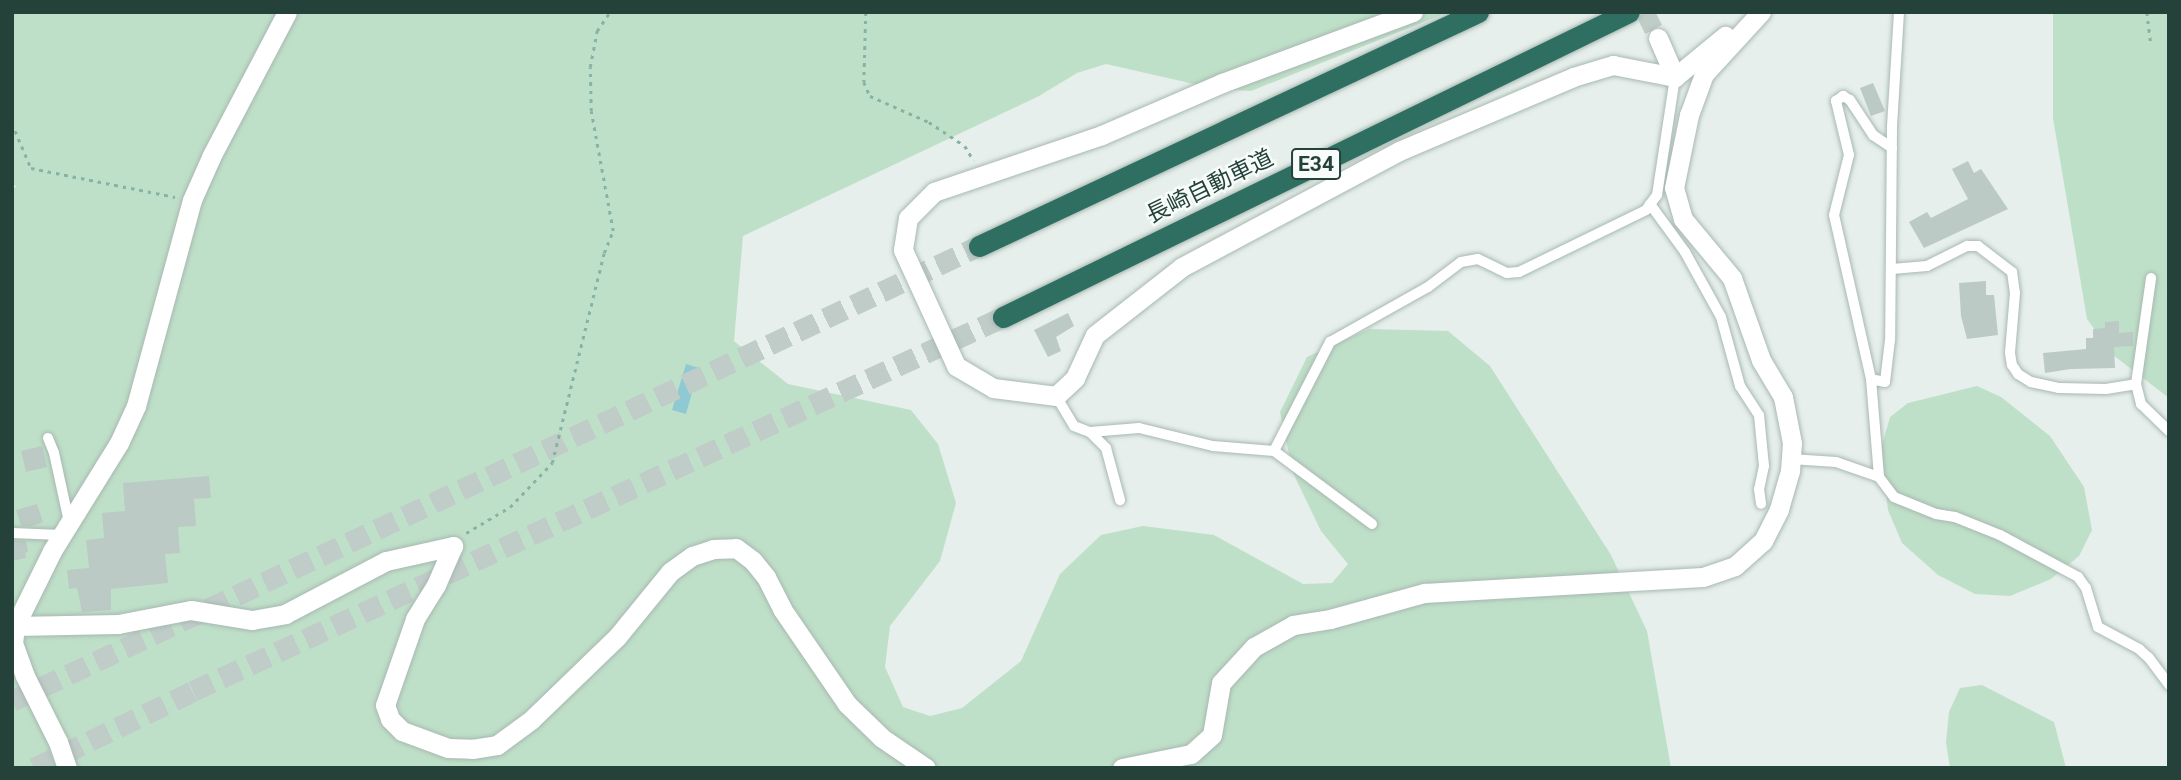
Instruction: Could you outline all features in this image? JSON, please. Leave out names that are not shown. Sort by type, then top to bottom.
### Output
[{"type":"highway","name":"長崎自動車道","points":[[979,246],[1478,12]]},
{"type":"highway","name":"長崎自動車道","points":[[1003,317],[1629,12]]},
{"type":"street","points":[[67,768],[58,742],[25,676],[14,637],[65,529],[119,443],[136,406],[192,200],[212,155],[287,12]]},
{"type":"street","points":[[1413,12],[1222,83],[1102,135],[934,192],[908,218],[903,250],[908,266],[956,366],[993,388],[1056,396],[1075,378],[1095,335],[1182,267],[1399,151],[1573,77],[1614,65],[1675,77],[1716,44],[1749,12]]},
{"type":"street","points":[[1122,768],[1191,754],[1212,735],[1220,683],[1254,647],[1293,625],[1331,619],[1424,593],[1703,578],[1735,566],[1763,541],[1779,509],[1791,459],[1792,443],[1783,397],[1761,360],[1732,278],[1683,219],[1674,188],[1689,115],[1704,74],[1762,12]]},
{"type":"street","points":[[1658,38],[1675,77]]},
{"type":"street","points":[[14,637],[118,624],[191,610],[252,620],[285,614],[386,561],[453,546]]},
{"type":"street","points":[[453,546],[436,585],[415,619],[385,705],[390,719],[402,731],[448,748],[472,749],[497,745],[531,720],[617,637],[670,572],[692,556],[713,549],[736,548],[766,576],[782,609],[847,704],[882,738],[926,768]]},
{"type":"lane","points":[[1871,379],[1885,382],[1890,340],[1892,148],[1899,12]]},
{"type":"lane","points":[[1274,451],[1331,342],[1428,287],[1461,262],[1478,259],[1507,273],[1519,272],[1646,210],[1657,195],[1675,77]]},
{"type":"lane","points":[[1892,148],[1873,135],[1850,100],[1843,96],[1836,101],[1849,155],[1848,171],[1834,215],[1871,379],[1879,477],[1894,497],[2000,535],[2078,577],[2085,588],[2098,627],[2150,658],[2169,685]]},
{"type":"lane","points":[[1650,204],[1685,252],[1721,317],[1740,386],[1759,415],[1765,467],[1759,489],[1761,504]]},
{"type":"lane","points":[[1892,269],[1927,266],[1967,246],[1978,246],[2012,272],[2015,293],[2010,353],[2018,374],[2031,382],[2059,388],[2106,389],[2136,384]]},
{"type":"lane","points":[[2151,278],[2136,384],[2141,404],[2169,431]]},
{"type":"lane","points":[[1056,396],[1074,426],[1090,432],[1106,448],[1120,500]]},
{"type":"lane","points":[[1090,432],[1139,428],[1213,446],[1274,451],[1372,524]]},
{"type":"lane","points":[[12,533],[65,529],[54,453],[48,438]]},
{"type":"lane","points":[[1791,459],[1836,462],[1879,477]]},
{"type":"path","points":[[453,546],[467,532],[510,506],[552,463],[604,253],[613,231],[591,111],[590,67],[597,31],[610,12]]},
{"type":"path","points":[[866,12],[864,82],[870,96],[929,122],[965,146],[983,175]]},
{"type":"path","points":[[2147,12],[2151,43]]},
{"type":"path","points":[[12,123],[31,168],[192,200]]},
{"type":"green space","points":[[12,12],[1449,12],[1251,91],[1216,89],[1106,64],[1077,73],[1039,96],[743,236],[734,341],[788,384],[911,410],[938,444],[956,503],[940,561],[890,626],[885,667],[903,707],[930,716],[962,708],[1021,661],[1060,574],[1101,535],[1143,526],[1214,535],[1303,584],[1332,583],[1348,564],[1321,531],[1293,473],[1280,412],[1307,357],[1369,329],[1448,331],[1490,366],[1611,555],[1647,631],[1671,768],[12,768],[12,191],[16,186],[12,184]]},
{"type":"green space","points":[[2053,12],[2169,12],[2169,398],[2113,355],[2087,319],[2053,118]]},
{"type":"green space","points":[[1977,386],[2001,397],[2050,436],[2084,487],[2092,530],[2079,556],[2051,579],[2010,596],[1975,594],[1938,575],[1902,543],[1888,510],[1881,449],[1890,417],[1908,403]]},
{"type":"green space","points":[[1982,685],[2054,722],[2066,768],[1950,768],[1946,742],[1949,712],[1960,688]]},
{"type":"water","points":[[686,364],[699,368],[686,414],[672,410]]},
{"type":"building","points":[[1873,83],[1885,111],[1871,116],[1860,88]]},
{"type":"building","points":[[1968,161],[1974,173],[1981,169],[2008,209],[1924,248],[1909,222],[1927,212],[1931,218],[1968,199],[1952,169]]},
{"type":"building","points":[[1986,281],[1986,295],[1994,295],[1998,335],[1967,339],[1961,316],[1959,283]]},
{"type":"building","points":[[1068,313],[1074,326],[1056,337],[1061,351],[1048,357],[1034,330]]},
{"type":"building","points":[[2119,321],[2119,333],[2133,332],[2133,346],[2114,347],[2115,368],[2071,369],[2045,373],[2043,353],[2086,349],[2086,338],[2093,338],[2093,329],[2105,328],[2105,322]]},
{"type":"building","points":[[42,446],[47,467],[26,472],[21,451]]},
{"type":"building","points":[[209,476],[211,498],[194,499],[196,526],[178,527],[180,553],[165,554],[168,583],[111,589],[111,610],[82,612],[77,588],[69,589],[67,570],[89,568],[86,540],[104,538],[102,513],[125,511],[123,483]]},
{"type":"building","points":[[37,504],[43,522],[21,526],[16,510]]},
{"type":"building","points":[[12,540],[26,541],[26,558],[12,561]]},
{"type":"tunnel","points":[[1645,12],[1658,38]]},
{"type":"tunnel","points":[[12,701],[979,246]]},
{"type":"tunnel","points":[[34,768],[193,691],[1003,317]]}]
